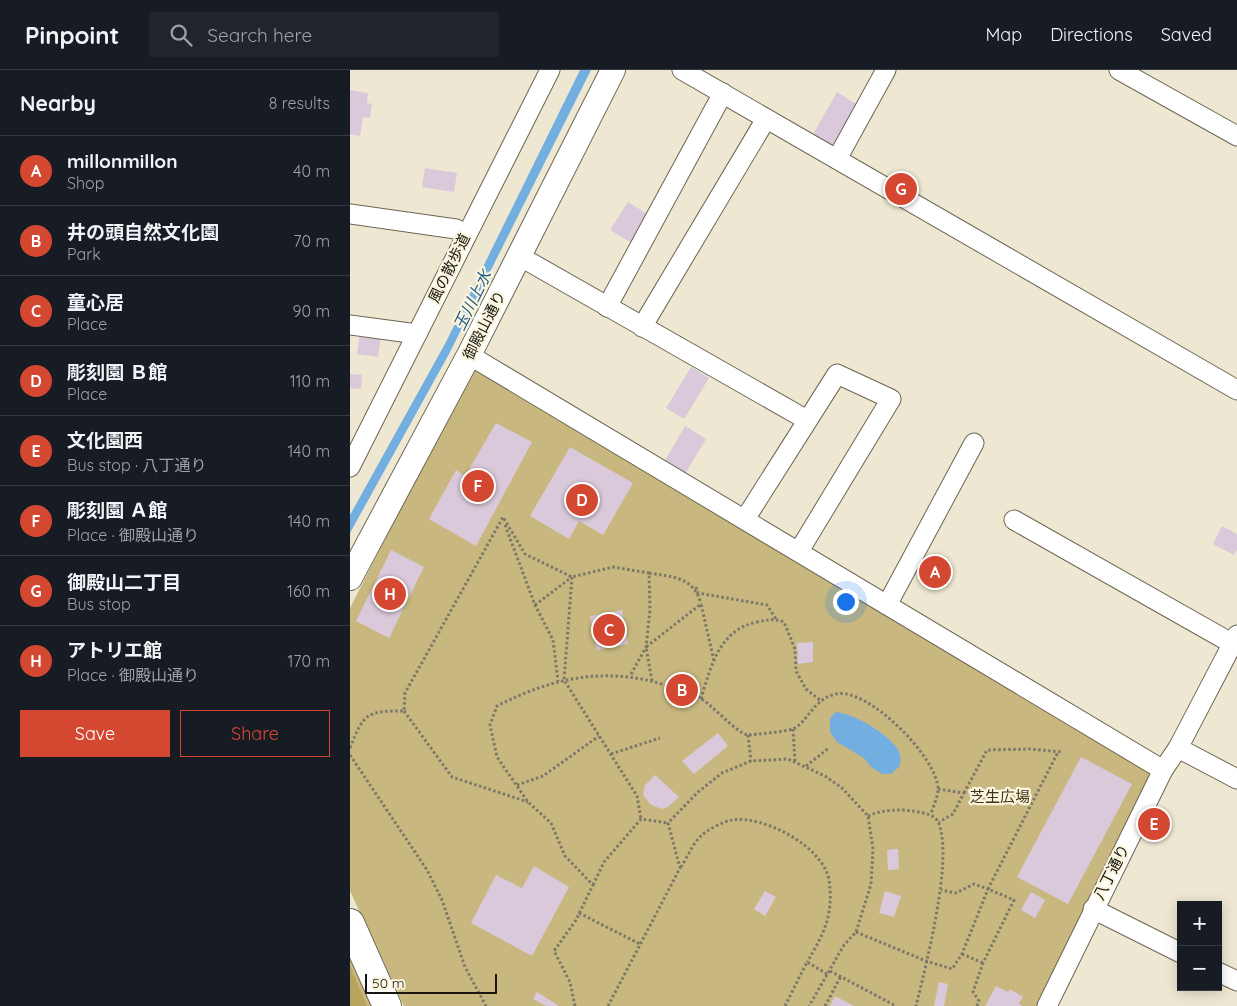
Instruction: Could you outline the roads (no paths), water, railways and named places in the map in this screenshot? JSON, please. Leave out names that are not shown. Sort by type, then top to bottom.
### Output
[{"type":"main road","points":[[350,923],[387,1006]]},
{"type":"street","name":"風の散歩道","points":[[350,467],[550,70]]},
{"type":"street","name":"御殿山通り","points":[[350,578],[469,356],[613,70]]},
{"type":"street","points":[[682,70],[1237,390]]},
{"type":"street","points":[[837,159],[886,70]]},
{"type":"street","points":[[1119,70],[1237,136]]},
{"type":"street","points":[[606,307],[723,93]]},
{"type":"street","points":[[642,327],[766,119]]},
{"type":"street","points":[[350,214],[456,229],[466,235]]},
{"type":"street","points":[[520,256],[606,307],[807,420]]},
{"type":"street","points":[[350,325],[417,334]]},
{"type":"street","points":[[469,356],[799,551],[1163,770]]},
{"type":"street","points":[[745,519],[837,374],[891,399],[799,551]]},
{"type":"street","points":[[887,605],[974,443]]},
{"type":"street","points":[[1014,520],[1235,640]]},
{"type":"street","name":"八丁通り","points":[[1047,1006],[1093,909],[1163,770],[1178,748],[1235,640]]},
{"type":"street","points":[[1178,748],[1237,778]]},
{"type":"street","points":[[1093,909],[1177,951]]},
{"type":"street","points":[[1222,974],[1237,981]]},
{"type":"water","name":"玉川上水","points":[[580,70],[591,70],[449,354],[350,533],[350,515],[446,342]]},
{"type":"water","points":[[836,712],[862,721],[890,740],[897,747],[900,754],[900,766],[891,774],[882,774],[871,767],[864,758],[837,742],[830,732],[830,718]]},
{"type":"place","name":"御殿山二丁目","points":[[901,189]]},
{"type":"place","name":"彫刻園 Ａ館","points":[[478,486]]},
{"type":"place","name":"彫刻園 Ｂ館","points":[[582,500]]},
{"type":"place","name":"millonmillon","points":[[935,572]]},
{"type":"place","name":"アトリエ館","points":[[390,594]]},
{"type":"place","name":"童心居","points":[[609,630]]},
{"type":"place","name":"井の頭自然文化園","points":[[682,690]]},
{"type":"place","name":"文化園西","points":[[1154,824]]},
{"type":"park label","name":"芝生広場","points":[[1000,796]]}]
